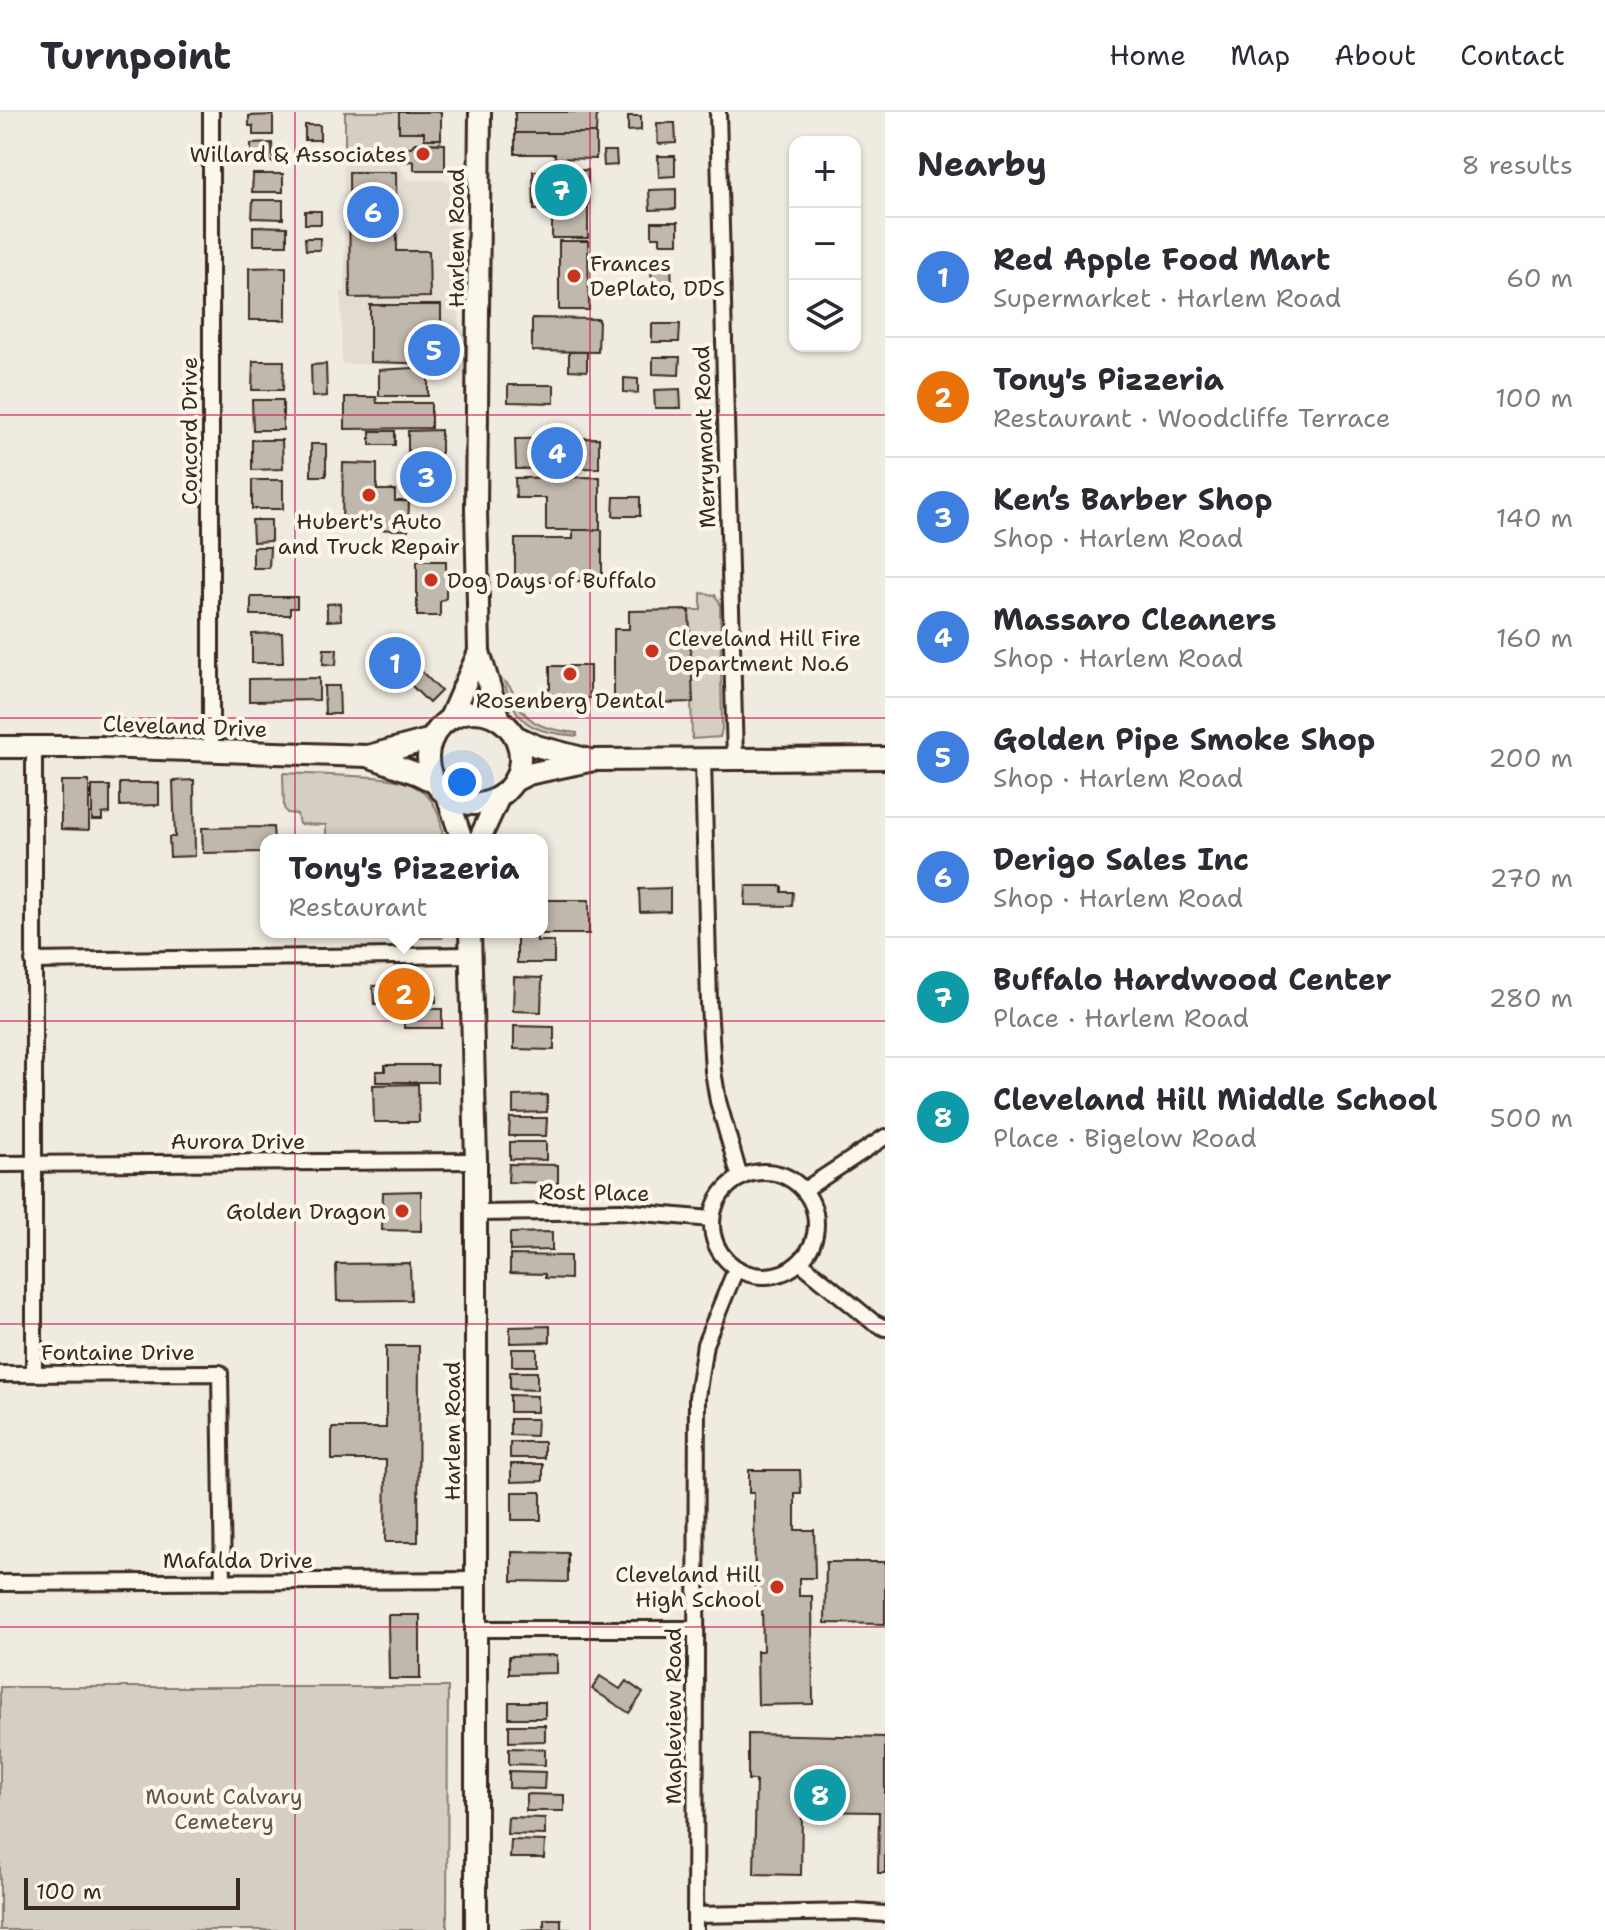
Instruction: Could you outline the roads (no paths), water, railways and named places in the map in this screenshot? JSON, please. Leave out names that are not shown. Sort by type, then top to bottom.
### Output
[{"type":"main road","name":"Harlem Road","points":[[480,112],[476,494],[479,652],[500,720]]},
{"type":"main road","name":"Harlem Road","points":[[450,718],[479,652]]},
{"type":"main road","points":[[460,834],[428,765],[432,739],[450,718],[481,712],[500,720],[515,736],[536,746],[594,760]]},
{"type":"main road","points":[[514,781],[520,759],[515,736]]},
{"type":"main road","name":"Cleveland Drive","points":[[0,747],[368,756],[432,739]]},
{"type":"main road","name":"Cleveland Drive","points":[[368,756],[441,789]]},
{"type":"main road","points":[[482,834],[499,797],[514,781],[528,774],[594,760],[885,758]]},
{"type":"main road","points":[[441,789],[467,804],[499,797]]},
{"type":"main road","name":"Harlem Road","points":[[470,938],[476,1161],[476,1930]]},
{"type":"street","name":"Concord Drive","points":[[211,112],[211,750]]},
{"type":"street","name":"Merrymont Road","points":[[718,112],[735,760]]},
{"type":"street","points":[[34,747],[34,1374]]},
{"type":"street","points":[[703,760],[713,1071],[718,1101],[740,1178]]},
{"type":"street","points":[[33,961],[471,955]]},
{"type":"street","points":[[804,1190],[885,1137]]},
{"type":"street","name":"Aurora Drive","points":[[0,1164],[476,1161]]},
{"type":"street","points":[[767,1172],[790,1179],[804,1190],[813,1205],[816,1223],[811,1247],[800,1262],[772,1276],[753,1276],[736,1269],[720,1253],[713,1237],[712,1219],[715,1204],[725,1189],[740,1178],[767,1172]]},
{"type":"street","name":"Rost Place","points":[[476,1213],[620,1211],[712,1219]]},
{"type":"street","points":[[800,1262],[873,1322],[885,1328]]},
{"type":"street","name":"Mapleview Road","points":[[695,1922],[698,1384],[705,1344],[736,1269]]},
{"type":"street","name":"Fontaine Drive","points":[[0,1374],[220,1373],[223,1582]]},
{"type":"street","name":"Mafalda Drive","points":[[0,1583],[477,1580]]},
{"type":"street","points":[[477,1629],[696,1629]]},
{"type":"street","points":[[695,1922],[854,1912],[885,1914]]},
{"type":"place","name":"Willard & Associates","points":[[423,154]]},
{"type":"place","name":"Buffalo Hardwood Center","points":[[561,190]]},
{"type":"place","name":"Derigo Sales Inc","points":[[373,212]]},
{"type":"place","name":"Frances DePlato, DDS","points":[[574,276]]},
{"type":"place","name":"Golden Pipe Smoke Shop","points":[[434,350]]},
{"type":"place","name":"Massaro Cleaners","points":[[557,453]]},
{"type":"place","name":"Ken’s Barber Shop","points":[[426,477]]},
{"type":"place","name":"Hubert's Auto and Truck Repair","points":[[369,495]]},
{"type":"place","name":"Dog Days of Buffalo","points":[[431,580]]},
{"type":"place","name":"Cleveland Hill Fire Department No.6","points":[[652,651]]},
{"type":"place","name":"Red Apple Food Mart","points":[[395,663]]},
{"type":"place","name":"Rosenberg Dental","points":[[570,674]]},
{"type":"place","name":"Tony's Pizzeria","points":[[404,994]]},
{"type":"place","name":"Golden Dragon","points":[[402,1211]]},
{"type":"place","name":"Cleveland Hill High School","points":[[777,1587]]},
{"type":"place","name":"Cleveland Hill Middle School","points":[[820,1795]]},
{"type":"park label","name":"Mount Calvary Cemetery","points":[[224,1808]]}]
